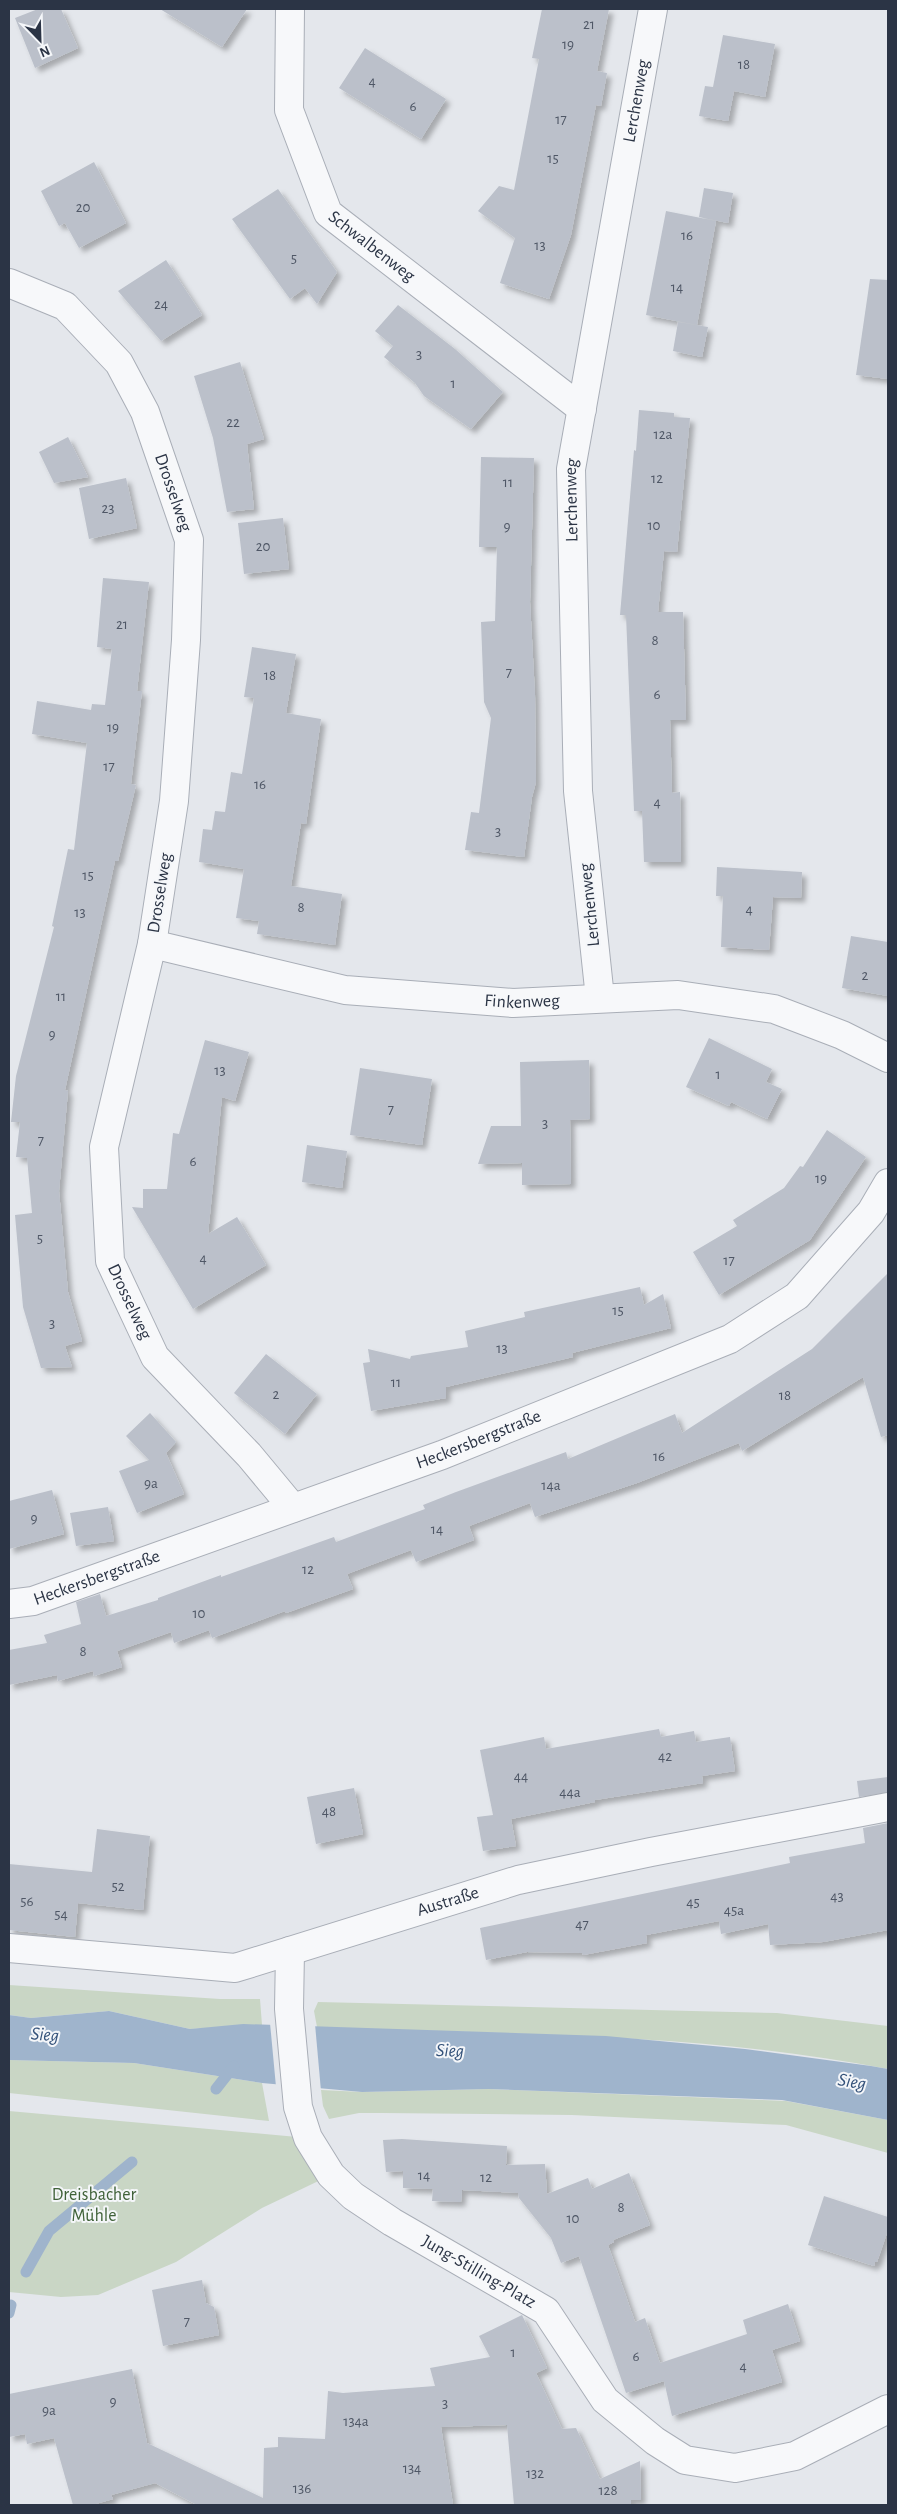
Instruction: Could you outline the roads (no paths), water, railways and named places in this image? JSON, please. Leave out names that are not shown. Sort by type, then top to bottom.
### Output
[{"type":"street","name":"Schwalbenweg","points":[[290,9],[289,110],[328,212],[582,410]]},
{"type":"street","name":"Lerchenweg","points":[[600,998],[578,791],[571,469],[653,9]]},
{"type":"street","name":"Drosselweg","points":[[9,283],[65,306],[119,363],[145,412],[189,540],[186,640],[174,801],[152,944],[104,1147],[110,1261],[155,1357],[250,1455],[293,1508]]},
{"type":"street","name":"Finkenweg","points":[[152,944],[345,990],[513,1003],[678,995],[774,1010],[842,1035],[888,1058]]},
{"type":"street","name":"Heckersbergstraße","points":[[9,1604],[33,1601],[442,1455],[730,1339],[797,1296],[871,1212],[888,1183]]},
{"type":"street","name":"Austraße","points":[[9,1948],[235,1968],[518,1880],[650,1852],[888,1807]]},
{"type":"street","name":"Jung-Stilling-Platz","points":[[290,1951],[289,2009],[298,2108],[308,2138],[331,2176],[353,2196],[392,2222],[546,2312],[605,2400],[655,2441],[685,2460],[735,2468],[795,2456],[888,2409]]},
{"type":"water","name":"Sieg","points":[[109,2011],[190,2029],[243,2024],[606,2036],[745,2049],[871,2066],[888,2069],[888,2120],[782,2100],[488,2089],[362,2092],[262,2083],[134,2063],[9,2060],[9,2015],[31,2018]]},
{"type":"waterway","points":[[216,2089],[234,2066]]},
{"type":"waterway","points":[[26,2272],[49,2231],[132,2162]]},
{"type":"waterway","points":[[9,2313],[11,2305]]},
{"type":"park label","name":"Dreisbacher Mühle","points":[[94,2205]]}]
